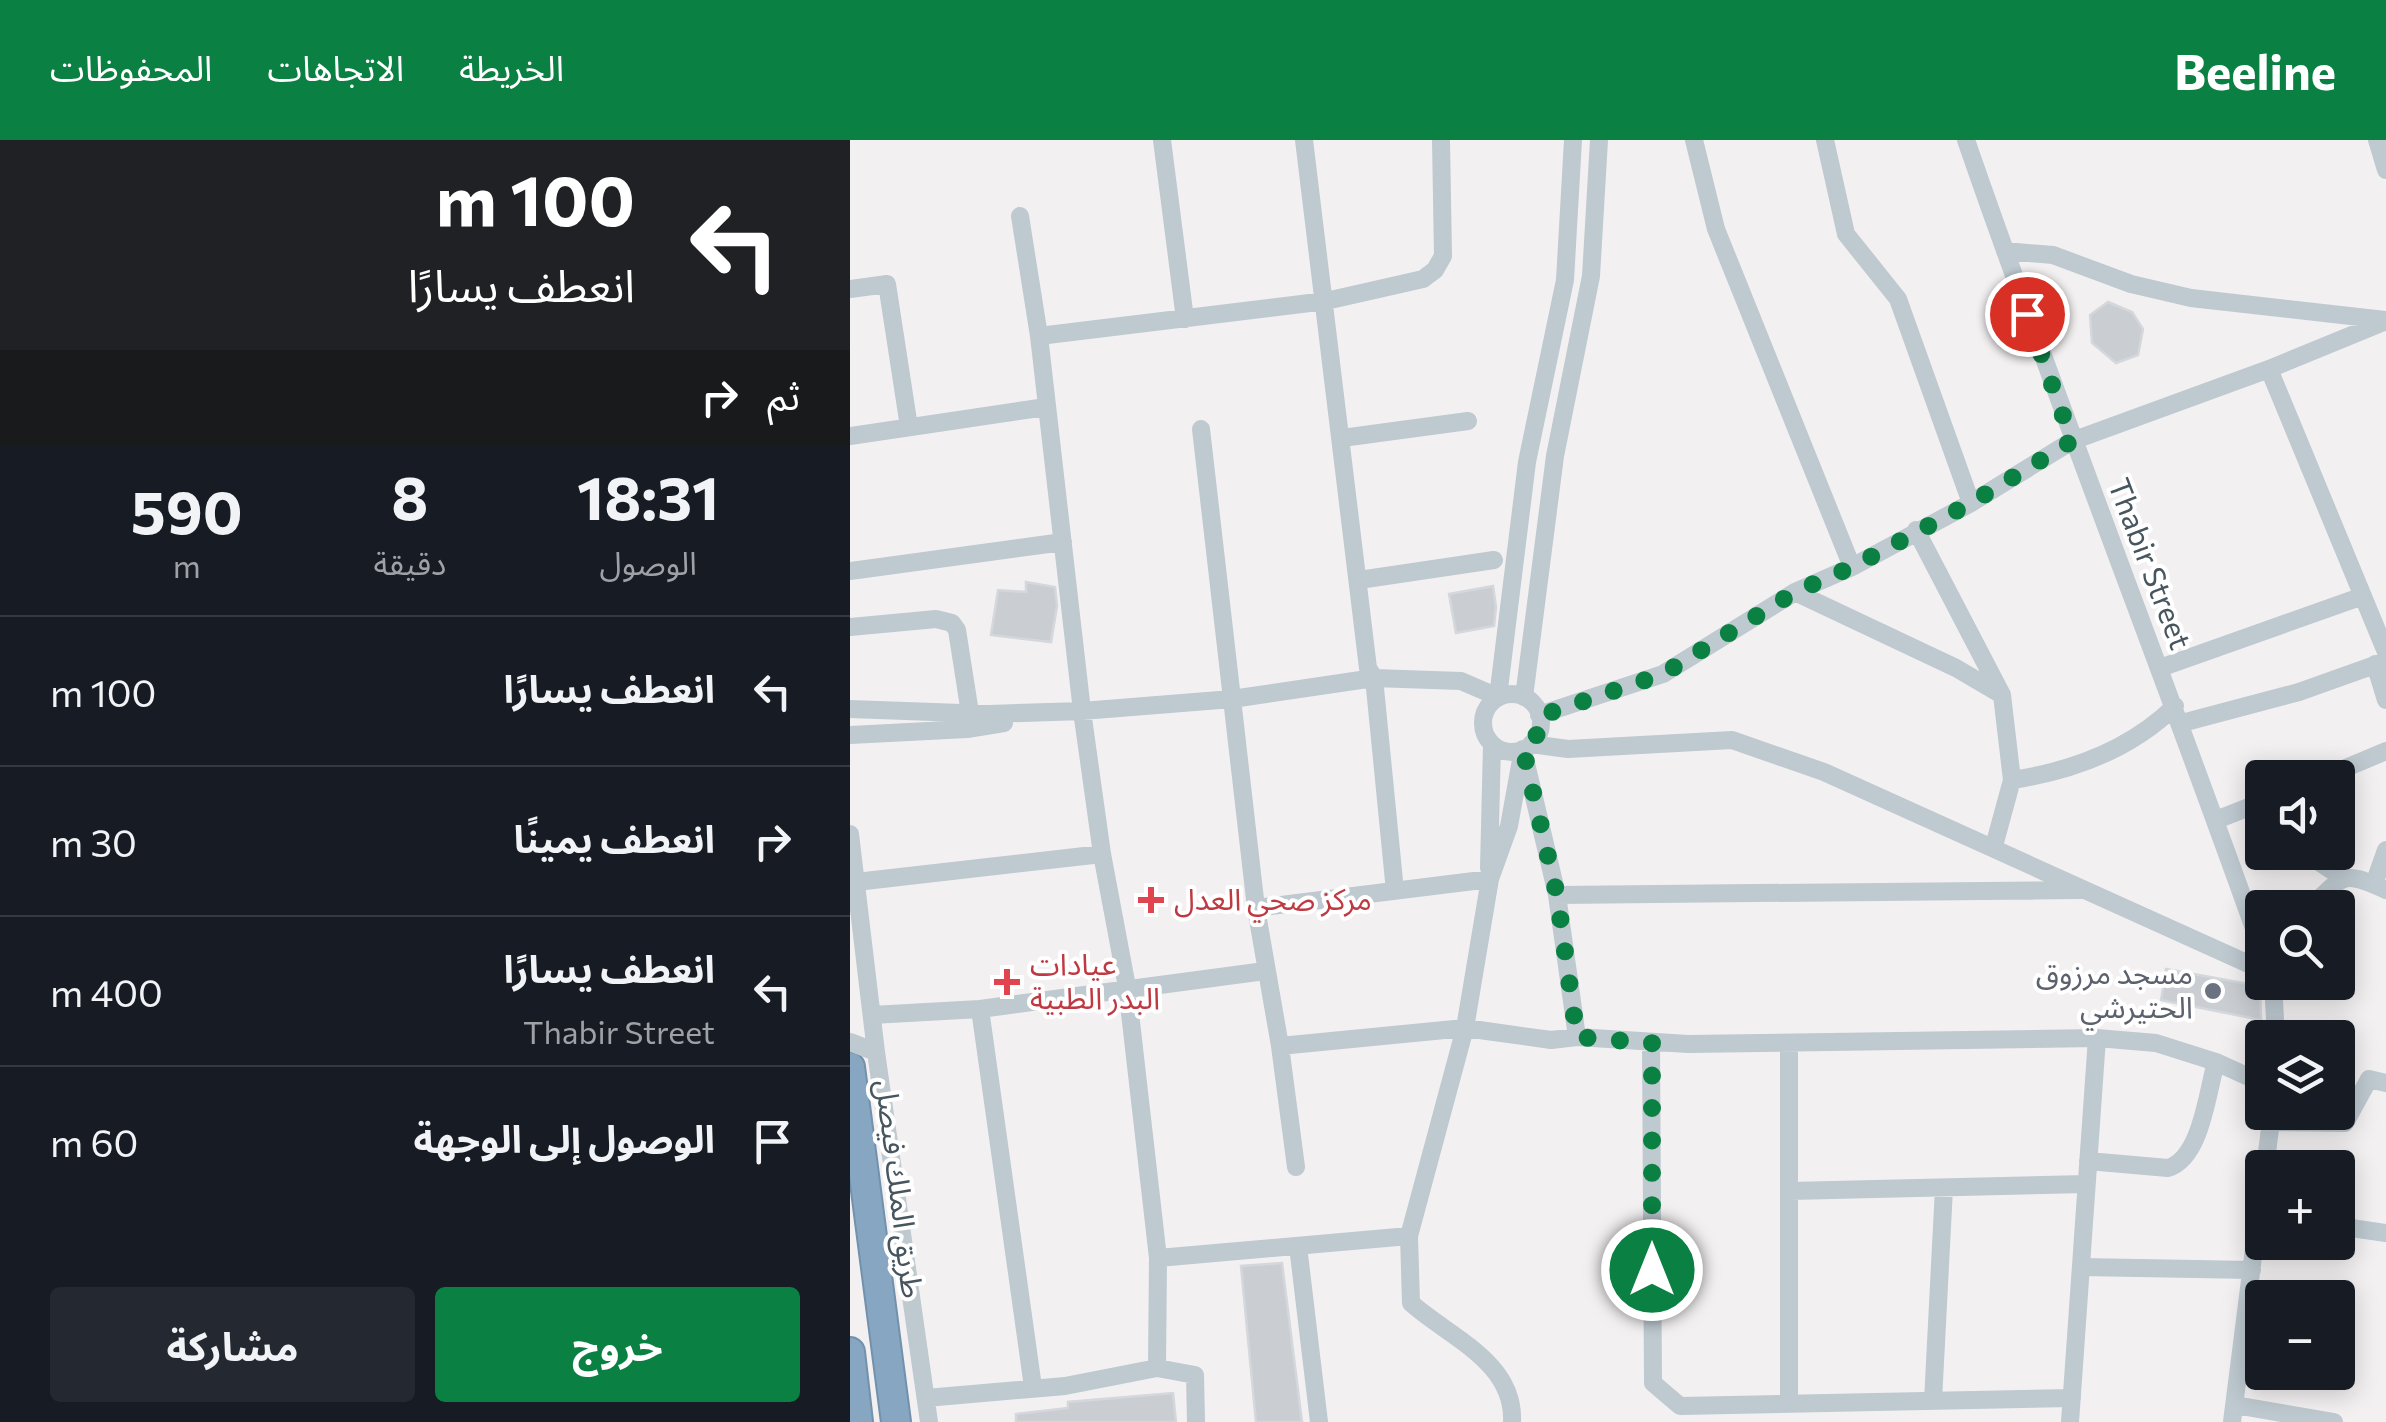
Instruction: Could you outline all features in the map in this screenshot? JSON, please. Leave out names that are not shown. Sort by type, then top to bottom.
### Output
[{"type":"highway","name":"طريق الملك فيصل","points":[[850,1067],[896,1422]]},
{"type":"highway","points":[[850,1352],[858,1422]]},
{"type":"street","points":[[1162,140],[1185,319]]},
{"type":"street","points":[[1304,140],[1368,668],[1374,678],[1395,891]]},
{"type":"street","points":[[1039,336],[1326,301],[1423,278],[1436,270],[1444,256],[1441,140]]},
{"type":"street","points":[[1498,698],[1527,462],[1564,280],[1573,140]]},
{"type":"street","points":[[1524,697],[1555,456],[1591,276],[1599,140]]},
{"type":"street","points":[[1694,140],[1716,229],[1852,567]]},
{"type":"street","points":[[1824,140],[1846,234],[1898,299],[1971,503]]},
{"type":"street","name":"Thabir Street","points":[[1966,140],[2072,441],[2245,902]]},
{"type":"street","points":[[2377,140],[2386,170]]},
{"type":"street","points":[[1020,216],[1039,336],[1082,710],[1102,854],[1127,987],[1158,1258],[1157,1368]]},
{"type":"street","points":[[2004,251],[2053,255],[2131,284],[2191,298],[2386,320]]},
{"type":"street","points":[[850,289],[888,284],[910,427]]},
{"type":"street","points":[[1540,716],[1663,674],[1795,592],[1852,567],[1971,503],[2072,441],[2269,369],[2386,320]]},
{"type":"street","points":[[2269,369],[2363,596],[2382,659],[2386,700]]},
{"type":"street","points":[[850,436],[1046,407]]},
{"type":"street","points":[[1342,438],[1468,421]]},
{"type":"street","points":[[1201,429],[1256,908],[1296,1167]]},
{"type":"street","points":[[1916,530],[2002,695],[2012,780],[1994,846]]},
{"type":"street","points":[[850,571],[1063,542]]},
{"type":"street","points":[[1359,580],[1494,560]]},
{"type":"street","points":[[1795,592],[1956,668],[2002,695]]},
{"type":"street","points":[[2160,668],[2363,596]]},
{"type":"street","points":[[850,627],[936,619],[952,623],[957,630],[970,713]]},
{"type":"street","points":[[2012,780],[2076,767],[2178,715],[2298,692],[2382,659]]},
{"type":"street","points":[[850,709],[970,713],[1082,710],[1232,698],[1374,678],[1461,681],[1498,698]]},
{"type":"street","points":[[1490,879],[1509,826],[1527,746],[1539,730],[1536,708],[1524,697],[1506,694],[1491,703],[1483,719],[1486,736],[1506,751],[1527,746],[1568,749],[1732,740],[1824,772],[2245,962]]},
{"type":"street","points":[[850,735],[966,729],[1082,710]]},
{"type":"street","points":[[1492,744],[1490,879],[1465,1028],[1409,1236],[1411,1303],[1430,1320],[1466,1341],[1500,1377],[1512,1397],[1512,1422]]},
{"type":"street","points":[[1527,746],[1557,895],[1577,1037]]},
{"type":"street","points":[[2355,765],[2386,752]]},
{"type":"street","points":[[2216,820],[2245,809]]},
{"type":"street","points":[[850,834],[876,1052],[929,1422]]},
{"type":"street","points":[[2330,890],[2344,878],[2355,876],[2380,887],[2386,850]]},
{"type":"street","points":[[856,882],[1102,854]]},
{"type":"street","points":[[2332,870],[2344,878]]},
{"type":"street","points":[[1256,908],[1490,879]]},
{"type":"street","points":[[1557,895],[2084,890]]},
{"type":"street","points":[[872,1015],[980,1010],[1265,970]]},
{"type":"street","points":[[850,991],[868,982]]},
{"type":"street","points":[[980,1010],[1032,1388]]},
{"type":"street","points":[[1280,1046],[1465,1028],[1551,1040],[1577,1037],[1652,1043],[2097,1038],[2156,1043],[2245,1075]]},
{"type":"street","points":[[2070,1422],[2097,1038]]},
{"type":"street","points":[[850,1042],[876,1052]]},
{"type":"street","points":[[1652,1043],[1653,1383],[1680,1406],[2072,1398]]},
{"type":"street","points":[[1789,1043],[1790,1404]]},
{"type":"street","points":[[2088,1162],[2168,1168],[2180,1164],[2192,1151],[2216,1062]]},
{"type":"street","points":[[2355,1105],[2369,1079],[2386,1084]]},
{"type":"street","points":[[1790,1191],[2086,1184]]},
{"type":"street","points":[[1932,1401],[1944,1188]]},
{"type":"street","points":[[2355,1228],[2386,1233]]},
{"type":"street","points":[[1158,1258],[1409,1236]]},
{"type":"street","points":[[1298,1246],[1319,1422]]},
{"type":"street","points":[[2254,1260],[2233,1413],[2334,1422]]},
{"type":"street","points":[[2081,1268],[2252,1270]]},
{"type":"street","points":[[926,1398],[1081,1383],[1157,1368],[1195,1375],[1196,1422]]},
{"type":"building","points":[[2108,302],[2132,312],[2143,329],[2138,355],[2116,363],[2092,343],[2090,315]]},
{"type":"building","points":[[1026,582],[1055,587],[1057,606],[1051,642],[991,635],[998,590],[1026,592]]},
{"type":"building","points":[[1493,586],[1494,626],[1456,633],[1449,594]]},
{"type":"building","name":"مسجد مرزوق الحتيرشي","points":[[2166,969],[2245,983],[2245,1000],[2260,1000],[2261,1020],[2161,1000]]},
{"type":"building","points":[[1282,1263],[1302,1422],[1256,1422],[1241,1266]]},
{"type":"building","points":[[1173,1393],[1176,1422],[1016,1422],[1016,1414],[1068,1408],[1068,1402]]},
{"type":"place","name":"مركز صحي العدل","points":[[1151,900]]},
{"type":"place","name":"عيادات البدر الطبية","points":[[1007,982]]},
{"type":"place","name":"مسجد مرزوق الحتيرشي","points":[[2213,991]]},
{"type":"route","points":[[1652,1270],[1652,1043],[1577,1037],[1557,895],[1523,749],[1536,738],[1540,716],[1663,674],[1795,592],[1852,567],[1971,503],[2072,441],[2027,314]]}]
